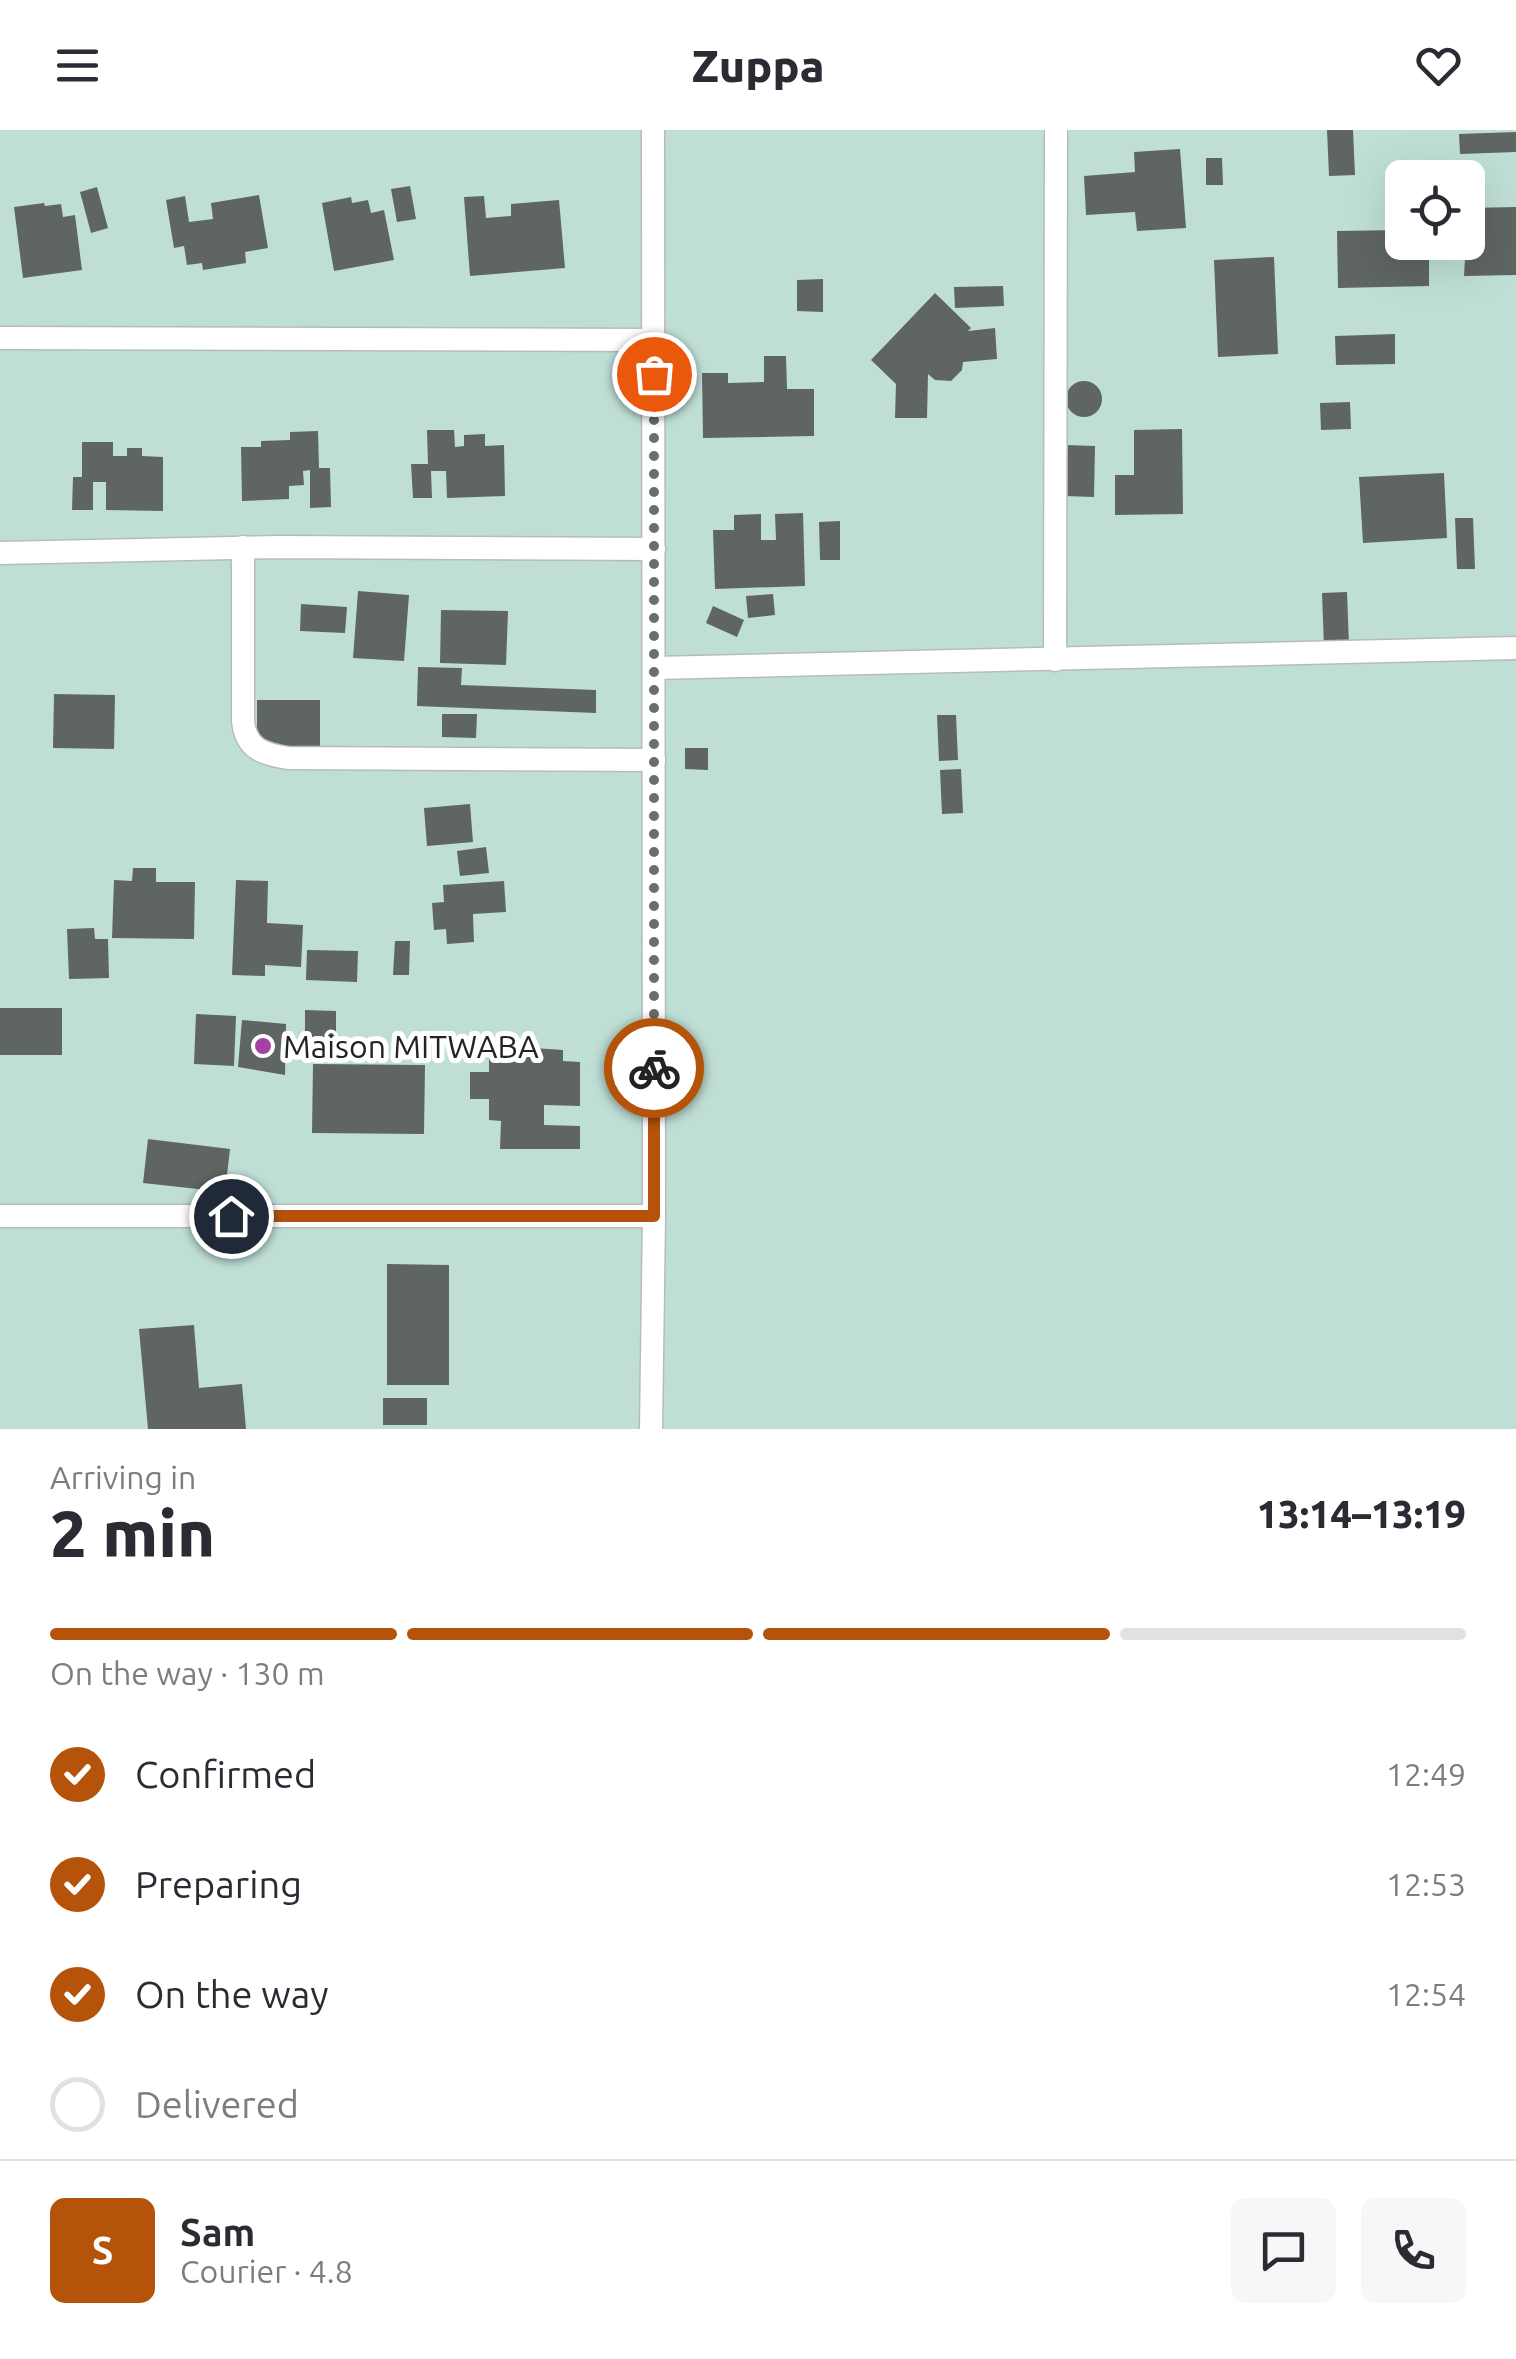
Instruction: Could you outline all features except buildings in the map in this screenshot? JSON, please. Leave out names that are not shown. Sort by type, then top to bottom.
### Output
[{"type":"street","points":[[650,1429],[654,1216],[653,130]]},
{"type":"street","points":[[1055,660],[1056,130]]},
{"type":"street","points":[[0,338],[654,340]]},
{"type":"street","points":[[0,553],[243,548],[654,549]]},
{"type":"street","points":[[243,548],[243,721],[248,740],[260,752],[288,758],[654,760]]},
{"type":"street","points":[[654,668],[1516,648]]},
{"type":"street","points":[[0,1216],[654,1216]]},
{"type":"green space","points":[[0,130],[1516,130],[1516,1429],[0,1429]]},
{"type":"way so far","points":[[654,374],[654,1068]]},
{"type":"place","name":"Maison MITWABA","points":[[263,1046]]},
{"type":"route","points":[[231,1216],[654,1216],[654,1068]]}]
